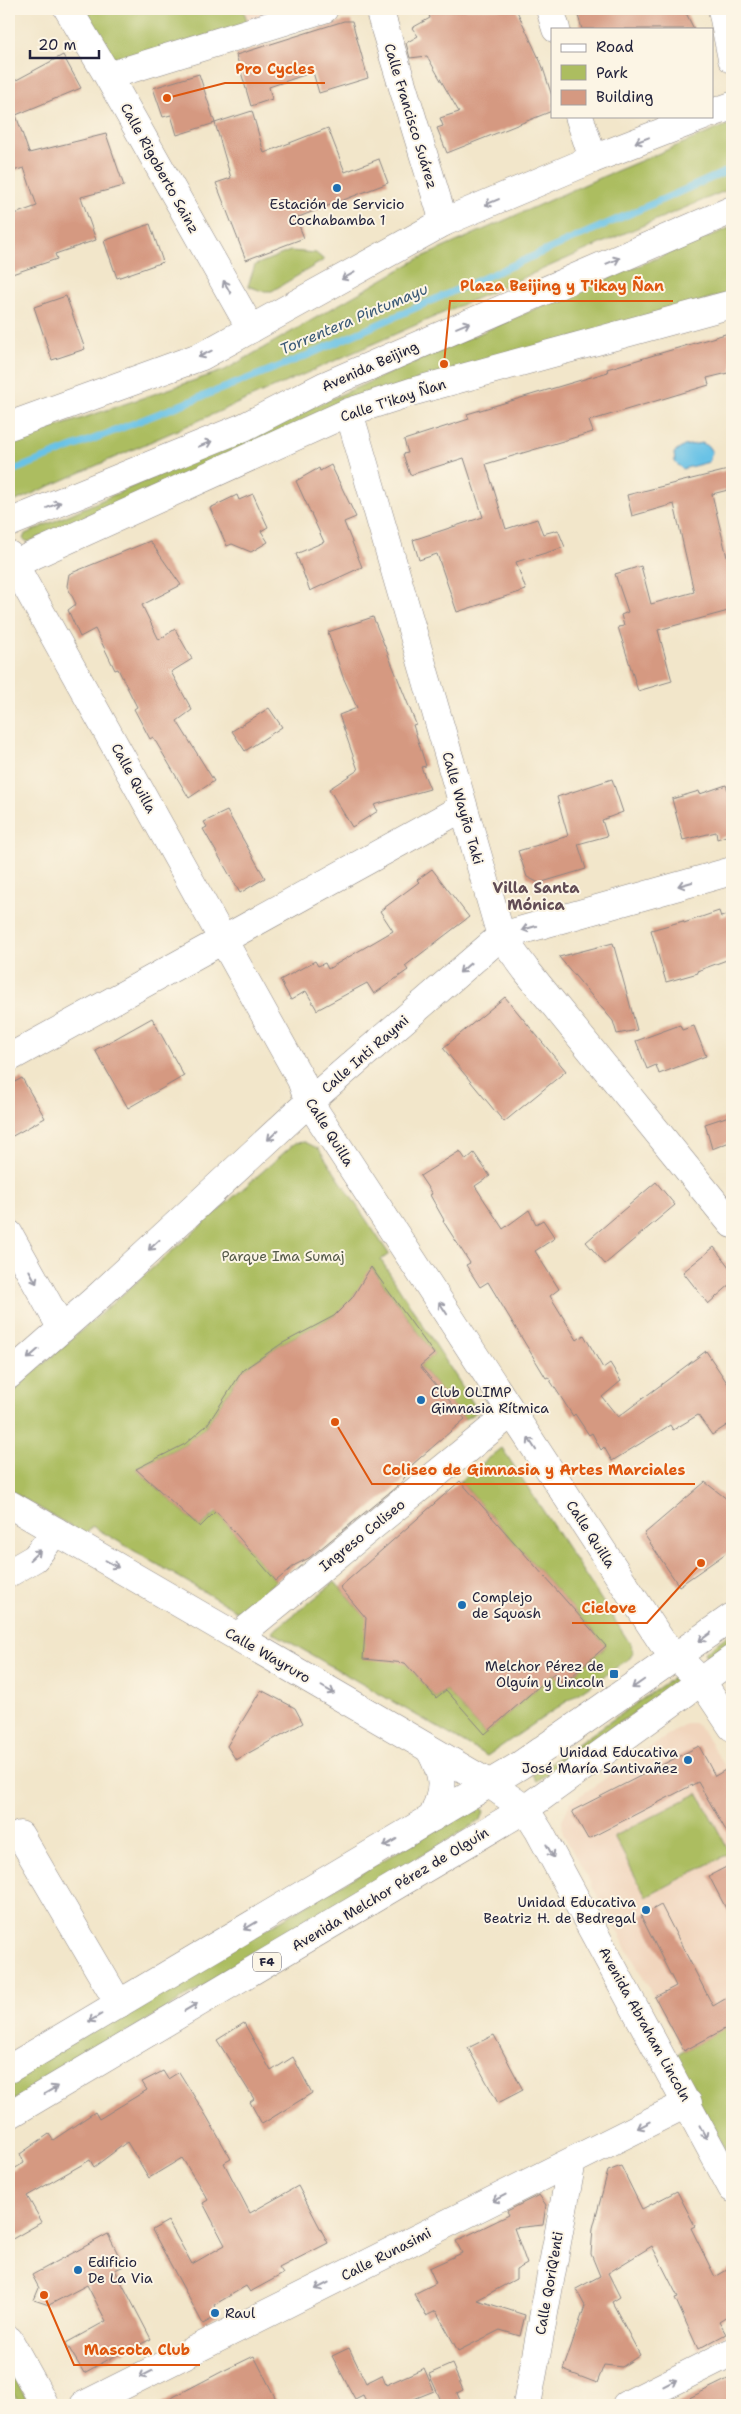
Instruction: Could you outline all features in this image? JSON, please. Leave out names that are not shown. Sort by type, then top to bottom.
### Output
[{"type":"main road","name":"Calle Rigoberto Sainz","points":[[68,9],[251,329]]},
{"type":"main road","points":[[108,76],[324,9]]},
{"type":"main road","name":"Calle Francisco Suárez","points":[[378,9],[444,222]]},
{"type":"main road","points":[[550,9],[556,28]]},
{"type":"main road","points":[[722,9],[732,59]]},
{"type":"main road","points":[[714,112],[732,106]]},
{"type":"main road","points":[[581,118],[593,159]]},
{"type":"main road","points":[[9,426],[202,356],[444,222],[593,159],[699,118]]},
{"type":"main road","name":"Avenida Beijing","points":[[9,523],[244,427],[335,381],[732,210]]},
{"type":"main road","name":"Calle T'ikay Ñan","points":[[11,560],[349,412],[411,392],[732,304]]},
{"type":"main road","name":"Calle Wayño Taki","points":[[349,412],[462,808],[502,936],[526,970],[732,1224]]},
{"type":"main road","name":"Calle Quilla","points":[[11,560],[224,939],[301,1080],[309,1102],[662,1642],[678,1657]]},
{"type":"main road","points":[[9,1058],[462,808]]},
{"type":"main road","name":"Calle Inti Raymi","points":[[9,1375],[62,1329],[309,1102],[502,936],[732,871]]},
{"type":"main road","points":[[9,1234],[62,1329]]},
{"type":"main road","name":"Ingreso Coliseo","points":[[237,1637],[511,1413]]},
{"type":"main road","name":"Calle Wayruro","points":[[9,1504],[490,1784],[525,1809]]},
{"type":"main road","points":[[9,1573],[34,1558],[56,1531]]},
{"type":"main road","points":[[9,2068],[520,1766],[678,1657],[732,1617]]},
{"type":"main road","points":[[678,1657],[702,1682],[732,1727]]},
{"type":"main road","name":"Avenida Melchor Pérez de Olguín","points":[[9,2115],[525,1809],[732,1659]]},
{"type":"main road","points":[[430,1750],[440,1768],[443,1785],[441,1799],[432,1818]]},
{"type":"main road","name":"Avenida Abraham Lincoln","points":[[525,1809],[539,1831],[688,2103],[732,2188]]},
{"type":"main road","points":[[20,1835],[119,2004]]},
{"type":"main road","name":"Calle Runasimi","points":[[84,2405],[688,2103]]},
{"type":"main road","name":"Calle QoriQ'enti","points":[[527,2405],[572,2161]]},
{"type":"main road","points":[[9,2340],[45,2405]]},
{"type":"main road","points":[[626,2405],[732,2352]]},
{"type":"shaded area","points":[[243,9],[294,9],[248,23]]},
{"type":"shaded area","points":[[686,1723],[693,1723],[699,1726],[727,1769],[732,1772],[732,2025],[684,2051],[563,1834],[562,1820],[571,1802]]},
{"type":"green space","points":[[85,9],[243,9],[248,23],[120,62],[112,56]]},
{"type":"green space","points":[[732,123],[732,188],[625,233],[9,504],[9,443],[225,370],[418,259],[597,179]]},
{"type":"green space","points":[[732,227],[732,292],[359,399],[28,542],[23,539],[25,534],[544,305]]},
{"type":"green space","points":[[290,251],[316,253],[324,260],[272,291],[262,291],[248,286],[255,265]]},
{"type":"green space","name":"Parque Ima Sumaj","points":[[305,1142],[319,1149],[389,1254],[381,1260],[478,1411],[465,1419],[420,1366],[434,1354],[372,1268],[352,1298],[334,1316],[281,1344],[243,1370],[207,1425],[185,1444],[136,1469],[200,1527],[217,1512],[276,1581],[240,1613],[92,1526],[85,1535],[9,1490],[9,1394],[295,1143]]},
{"type":"green space","points":[[502,1448],[631,1645],[633,1653],[630,1658],[487,1756],[272,1632],[335,1582],[436,1698],[446,1690],[485,1734],[554,1673],[563,1684],[606,1646],[460,1481]]},
{"type":"green space","points":[[732,1632],[732,1640],[708,1658],[704,1653]]},
{"type":"green space","points":[[674,1677],[678,1682],[537,1781],[533,1775]]},
{"type":"green space","points":[[698,1793],[730,1853],[646,1897],[614,1836]]},
{"type":"green space","points":[[477,1805],[484,1811],[481,1820],[9,2103],[9,2080]]},
{"type":"green space","points":[[732,2024],[732,2164],[675,2056]]},
{"type":"green space","points":[[9,2367],[30,2405],[20,2405],[9,2386]]},
{"type":"water","points":[[702,443],[708,446],[712,452],[709,462],[682,469],[675,462],[674,453],[684,446]]},
{"type":"building","points":[[427,9],[516,9],[542,65],[551,93],[551,111],[447,153],[437,128],[443,126],[440,118],[459,112],[427,56],[410,58],[406,43],[418,36],[412,28],[430,18]]},
{"type":"building","points":[[576,9],[684,9],[694,28],[582,28]]},
{"type":"building","points":[[344,21],[352,21],[368,78],[319,93],[313,72],[269,87],[272,99],[251,106],[236,55]]},
{"type":"building","points":[[63,55],[81,88],[16,115],[29,153],[106,134],[124,186],[81,197],[96,240],[55,254],[57,259],[9,275],[9,216],[37,206],[24,168],[9,172],[9,84]]},
{"type":"building","points":[[199,74],[215,123],[177,135],[171,115],[163,117],[153,88]]},
{"type":"building","points":[[252,111],[264,153],[328,128],[345,172],[379,159],[388,183],[296,218],[304,238],[246,260],[216,183],[231,178],[215,123]]},
{"type":"building","points":[[150,224],[163,262],[117,278],[104,241]]},
{"type":"building","points":[[66,296],[85,349],[52,360],[34,307]]},
{"type":"building","points":[[732,332],[732,372],[707,378],[709,385],[589,421],[593,432],[486,464],[506,529],[537,519],[543,534],[558,530],[565,547],[516,562],[526,590],[457,612],[437,554],[419,560],[413,540],[483,517],[464,458],[410,475],[403,454],[408,453],[404,440],[469,419],[467,414],[608,372],[607,369]]},
{"type":"building","points":[[331,465],[356,517],[344,522],[362,567],[310,591],[296,554],[324,542],[296,481],[319,468],[320,471]]},
{"type":"building","points":[[732,469],[732,489],[712,494],[732,578],[732,610],[658,630],[672,681],[638,691],[618,627],[624,626],[621,615],[628,612],[615,574],[641,566],[651,604],[694,592],[674,504],[632,516],[627,495]]},
{"type":"building","points":[[253,494],[268,527],[261,531],[268,542],[251,552],[232,544],[227,546],[210,508],[237,495],[239,500]]},
{"type":"building","points":[[150,541],[181,585],[142,605],[159,640],[175,629],[192,659],[171,672],[192,710],[177,721],[214,781],[189,798],[153,737],[150,739],[134,709],[137,707],[118,669],[115,670],[95,629],[80,637],[68,610],[76,604],[67,586],[69,574]]},
{"type":"building","points":[[373,617],[416,724],[413,725],[426,766],[421,767],[430,789],[374,805],[378,811],[352,827],[329,789],[358,770],[339,715],[357,708],[343,677],[328,632]]},
{"type":"building","points":[[269,708],[282,727],[245,751],[232,731]]},
{"type":"building","points":[[612,779],[623,812],[602,820],[607,836],[578,844],[586,869],[539,883],[527,877],[518,851],[568,836],[557,797]]},
{"type":"building","points":[[726,785],[728,790],[732,789],[732,834],[717,839],[716,832],[683,840],[672,799],[699,791],[700,794]]},
{"type":"building","points":[[227,811],[265,878],[240,893],[203,829],[207,827],[204,822]]},
{"type":"building","points":[[432,869],[469,917],[405,966],[408,970],[374,994],[367,983],[317,1010],[306,991],[291,1000],[280,980],[315,961],[318,966],[325,963],[328,969],[393,931],[380,911],[419,882],[417,880]]},
{"type":"building","points":[[719,911],[721,917],[732,913],[732,958],[697,971],[698,973],[666,982],[651,930],[683,921],[684,923]]},
{"type":"building","points":[[613,943],[637,1030],[617,1034],[613,1021],[559,957]]},
{"type":"building","points":[[505,997],[566,1071],[504,1122],[443,1048]]},
{"type":"building","points":[[152,1018],[184,1076],[128,1108],[95,1050]]},
{"type":"building","points":[[680,1025],[682,1030],[694,1026],[706,1056],[659,1074],[656,1065],[647,1069],[636,1041]]},
{"type":"building","points":[[22,1078],[45,1118],[9,1138],[9,1085]]},
{"type":"building","points":[[732,1115],[732,1141],[712,1149],[705,1124]]},
{"type":"building","points":[[460,1151],[466,1160],[474,1153],[490,1176],[475,1186],[503,1229],[529,1210],[536,1224],[543,1220],[555,1238],[535,1251],[559,1289],[550,1296],[577,1340],[584,1335],[603,1368],[610,1363],[621,1381],[602,1397],[618,1417],[706,1351],[732,1390],[732,1422],[712,1435],[698,1415],[673,1430],[670,1425],[612,1461],[604,1447],[601,1450],[592,1433],[589,1435],[575,1414],[573,1416],[548,1377],[546,1378],[488,1282],[480,1287],[466,1265],[470,1263],[443,1221],[430,1195],[432,1194],[420,1176]]},
{"type":"building","points":[[656,1182],[675,1205],[605,1264],[586,1242]]},
{"type":"building","points":[[714,1247],[732,1271],[732,1283],[708,1304],[683,1272]]},
{"type":"building","points":[[371,1267],[434,1354],[420,1366],[465,1419],[413,1464],[401,1483],[309,1558],[295,1565],[276,1581],[216,1511],[200,1527],[136,1469],[185,1444],[207,1425],[243,1370],[281,1344],[334,1316],[352,1298]]},
{"type":"building","name":"Complejo de Squash","points":[[460,1481],[606,1646],[563,1684],[554,1673],[485,1734],[446,1690],[436,1698],[405,1663],[363,1659],[366,1618],[340,1587]]},
{"type":"building","points":[[705,1482],[732,1503],[732,1549],[679,1586],[644,1534]]},
{"type":"building","points":[[261,1690],[295,1708],[303,1723],[236,1760],[227,1746]]},
{"type":"building","points":[[699,1746],[715,1776],[732,1766],[732,1841],[698,1782],[588,1839],[572,1811]]},
{"type":"building","points":[[732,1864],[732,1920],[709,1876]]},
{"type":"building","points":[[661,1905],[713,2006],[732,1995],[732,2025],[684,2051],[655,1997],[676,1986],[641,1916]]},
{"type":"building","points":[[244,2023],[271,2071],[293,2057],[312,2093],[262,2124],[250,2102],[254,2099],[217,2040]]},
{"type":"building","points":[[494,2035],[523,2090],[498,2103],[468,2048]]},
{"type":"building","points":[[163,2071],[168,2079],[179,2072],[207,2117],[231,2159],[224,2163],[250,2213],[298,2186],[328,2243],[279,2268],[283,2274],[250,2292],[246,2286],[214,2305],[219,2315],[203,2324],[152,2230],[168,2221],[192,2264],[225,2245],[203,2203],[208,2200],[182,2158],[149,2178],[127,2142],[94,2167],[90,2160],[27,2196],[42,2222],[9,2241],[9,2164],[12,2170],[24,2163],[20,2154],[49,2134],[53,2140],[95,2112],[99,2119],[147,2090],[142,2082]]},
{"type":"building","points":[[621,2166],[642,2209],[677,2191],[695,2226],[691,2228],[715,2277],[732,2267],[732,2314],[719,2322],[726,2334],[698,2349],[675,2298],[678,2297],[652,2246],[608,2273],[620,2297],[612,2302],[640,2355],[622,2367],[604,2365],[597,2383],[563,2370],[585,2306],[576,2289],[600,2276],[591,2254],[593,2228],[608,2171]]},
{"type":"building","points":[[539,2195],[546,2205],[543,2225],[514,2228],[527,2264],[516,2270],[516,2279],[477,2300],[525,2315],[520,2336],[500,2330],[458,2351],[436,2311],[426,2316],[414,2294],[436,2283],[429,2268],[462,2253],[456,2241],[509,2215],[507,2211]]},
{"type":"building","points":[[108,2234],[124,2266],[115,2270],[151,2339],[122,2352],[84,2373],[66,2343],[106,2321],[87,2285],[49,2305],[34,2300],[39,2288],[32,2275]]},
{"type":"building","points":[[349,2348],[366,2383],[382,2375],[386,2385],[424,2368],[434,2391],[399,2405],[368,2405],[363,2395],[355,2399],[332,2356]]},
{"type":"building","points":[[254,2356],[279,2405],[158,2405],[223,2371]]},
{"type":"building","points":[[452,2364],[463,2390],[457,2393],[462,2405],[443,2405],[429,2374]]},
{"type":"building","points":[[732,2377],[732,2405],[675,2405]]},
{"type":"waterway","name":"Torrentera Pintumayu","points":[[9,472],[301,358],[732,169]]},
{"type":"place","name":"Pro Cycles","points":[[167,98]]},
{"type":"place","name":"Estación de Servicio Cochabamba 1","points":[[337,188]]},
{"type":"place","name":"Plaza Beijing y T'ikay Ñan","points":[[444,364]]},
{"type":"place","name":"Club OLIMP Gimnasia Rítmica","points":[[421,1400]]},
{"type":"place","name":"Coliseo de Gimnasia y Artes Marciales","points":[[335,1422]]},
{"type":"place","name":"Cielove","points":[[701,1563]]},
{"type":"place","name":"Complejo de Squash","points":[[462,1605]]},
{"type":"place","name":"Melchor Pérez de Olguín y Lincoln","points":[[614,1674]]},
{"type":"place","name":"Unidad Educativa José María Santivañez","points":[[688,1760]]},
{"type":"place","name":"Unidad Educativa Beatriz H. de Bedregal","points":[[646,1910]]},
{"type":"place","name":"Edificio De La Via","points":[[78,2270]]},
{"type":"place","name":"Mascota Club","points":[[44,2295]]},
{"type":"place","name":"Raul","points":[[215,2313]]},
{"type":"district","name":"Villa Santa Mónica","points":[[536,896]]}]
